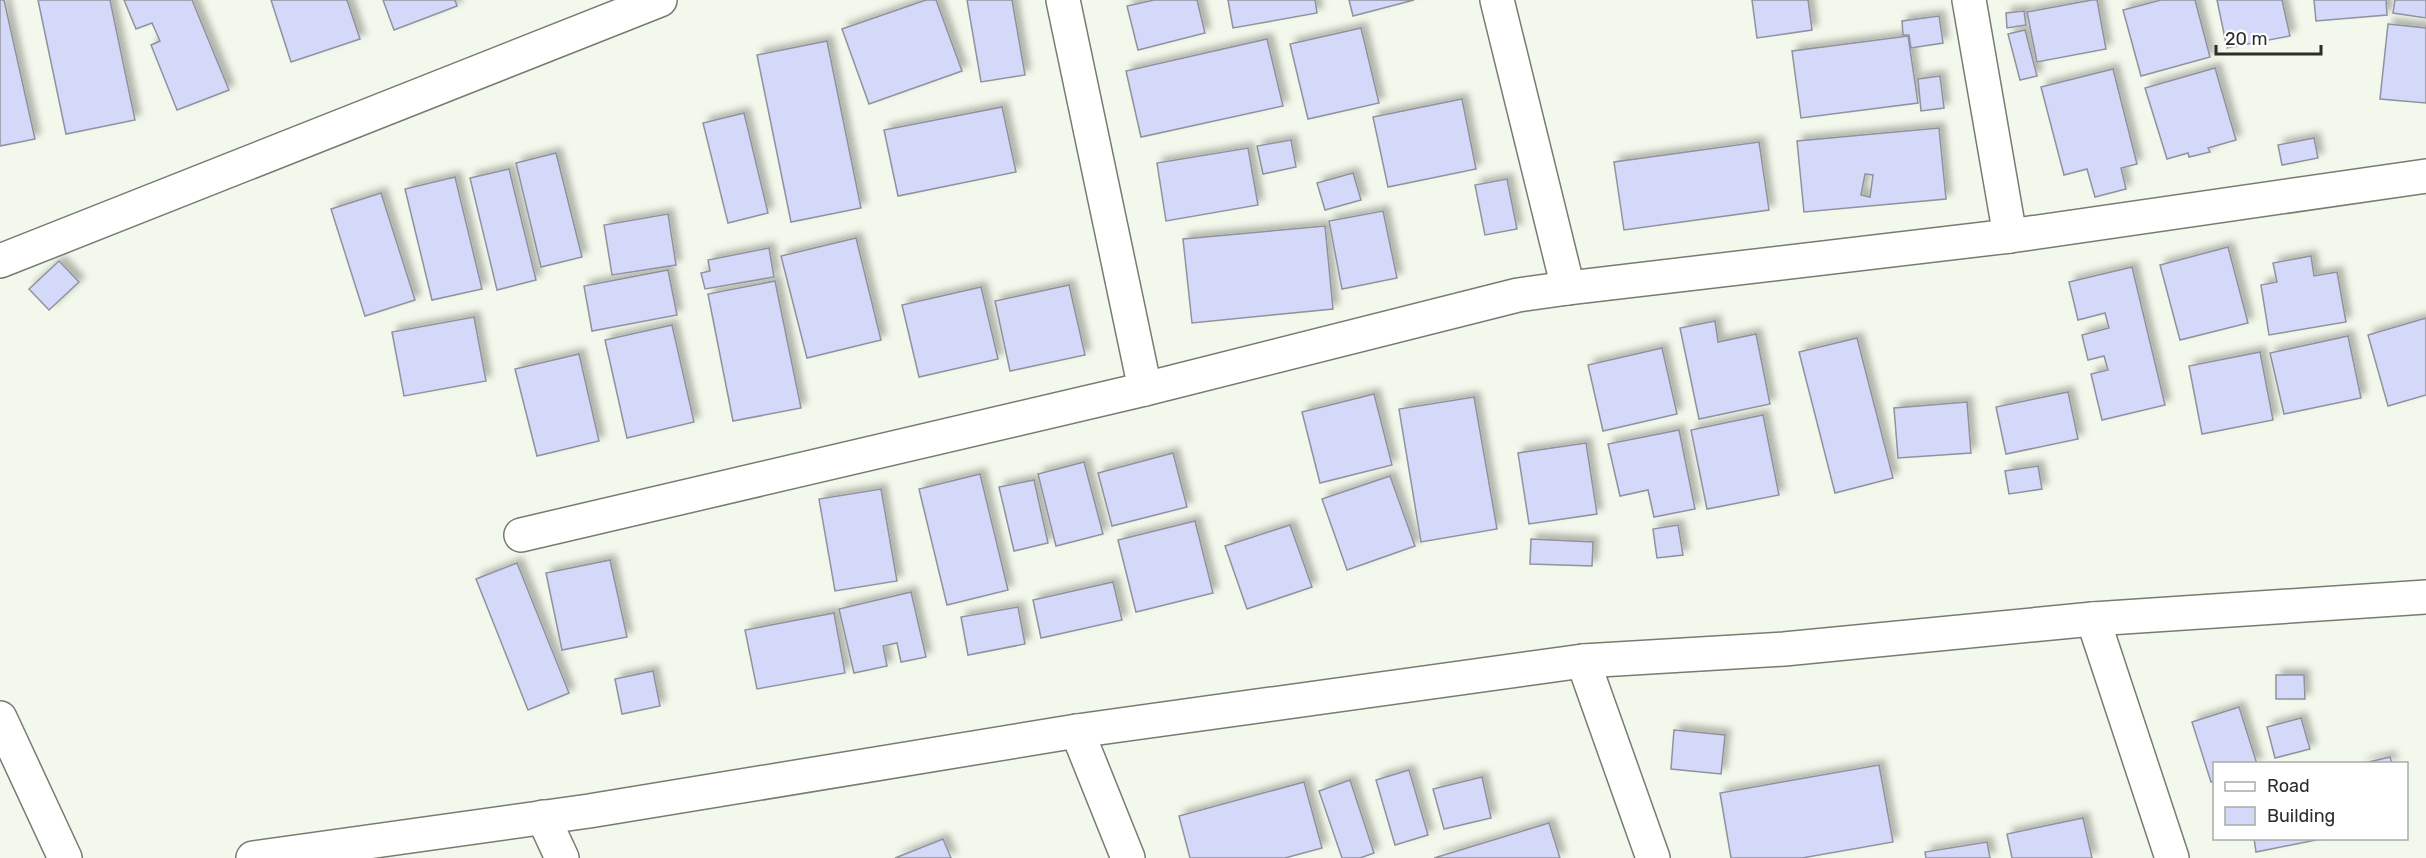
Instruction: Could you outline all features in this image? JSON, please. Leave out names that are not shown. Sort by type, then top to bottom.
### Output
[{"type":"street","points":[[0,261],[660,0]]},
{"type":"street","points":[[1063,0],[1145,389]]},
{"type":"street","points":[[1497,0],[1568,288]]},
{"type":"street","points":[[1969,0],[2010,236]]},
{"type":"street","points":[[521,535],[1145,389],[1518,295],[2010,236],[2426,176]]},
{"type":"street","points":[[253,858],[543,817],[1077,731],[1583,661],[1784,649],[2093,619],[2426,597]]},
{"type":"street","points":[[2093,619],[2172,858]]},
{"type":"street","points":[[1583,661],[1653,858]]},
{"type":"street","points":[[0,718],[65,858]]},
{"type":"street","points":[[1077,731],[1128,858]]},
{"type":"street","points":[[543,817],[562,858]]},
{"type":"building","points":[[0,0],[4,0],[35,139],[0,146]]},
{"type":"building","points":[[38,0],[110,0],[135,120],[66,134]]},
{"type":"building","points":[[124,0],[192,0],[229,90],[177,110],[151,45],[160,41],[152,23],[136,29]]},
{"type":"building","points":[[271,0],[347,0],[360,39],[291,62]]},
{"type":"building","points":[[383,0],[455,0],[457,6],[394,30]]},
{"type":"building","points":[[926,0],[936,0],[962,71],[869,104],[842,29]]},
{"type":"building","points":[[967,0],[1012,0],[1025,75],[981,82]]},
{"type":"building","points":[[1154,0],[1197,0],[1205,33],[1138,50],[1127,6]]},
{"type":"building","points":[[1228,0],[1315,0],[1317,13],[1233,28]]},
{"type":"building","points":[[1349,0],[1414,0],[1353,16]]},
{"type":"building","points":[[1752,0],[1808,0],[1812,30],[1757,38]]},
{"type":"building","points":[[2097,0],[2106,49],[2037,62],[2027,12]]},
{"type":"building","points":[[2161,0],[2195,0],[2210,57],[2141,76],[2123,10]]},
{"type":"building","points":[[2217,0],[2282,0],[2290,36],[2227,48]]},
{"type":"building","points":[[2314,0],[2386,0],[2387,15],[2316,21]]},
{"type":"building","points":[[2395,0],[2426,0],[2426,18],[2393,13]]},
{"type":"building","points":[[2024,11],[2026,25],[2007,28],[2006,13]]},
{"type":"building","points":[[1939,16],[1943,43],[1911,48],[1909,35],[1903,35],[1902,21]]},
{"type":"building","points":[[2388,24],[2426,28],[2426,103],[2380,99]]},
{"type":"building","points":[[1361,28],[1379,103],[1308,119],[1290,44]]},
{"type":"building","points":[[2025,30],[2037,76],[2020,80],[2008,34]]},
{"type":"building","points":[[1908,36],[1918,103],[1801,118],[1792,51]]},
{"type":"building","points":[[1267,39],[1283,106],[1141,137],[1126,71]]},
{"type":"building","points":[[827,41],[861,208],[791,222],[757,55]]},
{"type":"building","points":[[2215,68],[2236,140],[2208,148],[2210,152],[2189,157],[2188,153],[2167,159],[2145,88]]},
{"type":"building","points":[[2113,69],[2137,164],[2121,168],[2126,189],[2095,197],[2087,169],[2064,175],[2041,87]]},
{"type":"building","points":[[1940,76],[1944,108],[1921,111],[1918,79]]},
{"type":"building","points":[[1462,99],[1476,169],[1388,187],[1373,117]]},
{"type":"building","points":[[1002,107],[1016,172],[898,196],[884,130]]},
{"type":"building","points":[[744,113],[768,213],[728,223],[703,123]]},
{"type":"building","points":[[1939,128],[1946,199],[1804,212],[1797,141]],"holes":[[[1865,174],[1873,175],[1870,197],[1861,195]]]},
{"type":"building","points":[[2314,138],[2318,158],[2282,165],[2278,145]]},
{"type":"building","points":[[1291,140],[1296,167],[1263,174],[1257,146]]},
{"type":"building","points":[[1759,142],[1769,210],[1624,230],[1614,162]]},
{"type":"building","points":[[1248,148],[1258,205],[1166,221],[1157,163]]},
{"type":"building","points":[[556,153],[582,257],[541,267],[516,163]]},
{"type":"building","points":[[509,169],[536,280],[497,290],[470,178]]},
{"type":"building","points":[[1353,173],[1361,200],[1325,210],[1317,183]]},
{"type":"building","points":[[455,177],[482,289],[432,300],[405,189]]},
{"type":"building","points":[[1507,179],[1517,229],[1485,235],[1475,185]]},
{"type":"building","points":[[381,193],[415,300],[365,316],[331,209]]},
{"type":"building","points":[[1383,211],[1397,278],[1342,289],[1329,221]]},
{"type":"building","points":[[668,214],[676,265],[612,275],[604,225]]},
{"type":"building","points":[[1325,226],[1333,309],[1192,323],[1183,239]]},
{"type":"building","points":[[856,238],[881,340],[807,358],[781,256]]},
{"type":"building","points":[[2228,247],[2248,323],[2180,340],[2160,265]]},
{"type":"building","points":[[769,248],[774,277],[705,289],[701,273],[710,271],[708,260]]},
{"type":"building","points":[[2311,256],[2314,276],[2337,272],[2346,322],[2269,335],[2261,285],[2277,282],[2273,263]]},
{"type":"building","points":[[59,261],[79,282],[49,310],[29,289]]},
{"type":"building","points":[[2132,267],[2165,405],[2102,420],[2091,374],[2108,370],[2104,356],[2088,360],[2082,335],[2109,328],[2105,313],[2078,320],[2069,282]]},
{"type":"building","points":[[668,270],[677,315],[592,331],[584,286]]},
{"type":"building","points":[[775,281],[801,408],[733,421],[708,294]]},
{"type":"building","points":[[1069,285],[1085,355],[1010,371],[995,301]]},
{"type":"building","points":[[981,287],[998,359],[919,377],[902,305]]},
{"type":"building","points":[[474,317],[486,381],[404,396],[392,332]]},
{"type":"building","points":[[2426,318],[2426,395],[2388,406],[2368,335]]},
{"type":"building","points":[[1715,321],[1718,342],[1756,334],[1770,404],[1699,419],[1680,328]]},
{"type":"building","points":[[672,325],[694,422],[627,438],[605,340]]},
{"type":"building","points":[[2348,336],[2361,398],[2284,414],[2270,353]]},
{"type":"building","points":[[1857,338],[1893,478],[1835,493],[1799,352]]},
{"type":"building","points":[[1662,348],[1677,414],[1603,431],[1588,365]]},
{"type":"building","points":[[2260,352],[2273,420],[2202,434],[2189,366]]},
{"type":"building","points":[[579,354],[599,441],[537,456],[515,369]]},
{"type":"building","points":[[2068,392],[2078,439],[2006,454],[1996,407]]},
{"type":"building","points":[[1374,394],[1392,465],[1320,483],[1302,412]]},
{"type":"building","points":[[1474,397],[1497,529],[1421,542],[1399,409]]},
{"type":"building","points":[[1967,402],[1971,453],[1898,458],[1894,408]]},
{"type":"building","points":[[1763,415],[1779,495],[1707,509],[1691,430]]},
{"type":"building","points":[[1679,430],[1695,509],[1654,517],[1648,490],[1620,496],[1608,444]]},
{"type":"building","points":[[1586,443],[1597,514],[1529,524],[1518,453]]},
{"type":"building","points":[[1173,453],[1187,507],[1112,526],[1098,473]]},
{"type":"building","points":[[1084,462],[1103,534],[1056,546],[1038,474]]},
{"type":"building","points":[[2038,466],[2042,489],[2009,494],[2005,471]]},
{"type":"building","points":[[980,474],[1008,590],[947,605],[919,489]]},
{"type":"building","points":[[1390,476],[1415,546],[1347,570],[1322,499]]},
{"type":"building","points":[[1034,480],[1048,543],[1014,551],[999,487]]},
{"type":"building","points":[[881,489],[897,581],[835,591],[819,499]]},
{"type":"building","points":[[1195,521],[1213,593],[1136,612],[1118,540]]},
{"type":"building","points":[[1290,525],[1312,587],[1247,609],[1225,546]]},
{"type":"building","points":[[1678,525],[1683,555],[1657,558],[1653,529]]},
{"type":"building","points":[[1531,539],[1593,542],[1592,566],[1530,564]]},
{"type":"building","points":[[610,560],[627,637],[562,650],[546,573]]},
{"type":"building","points":[[517,563],[569,693],[528,710],[476,579]]},
{"type":"building","points":[[1113,582],[1122,620],[1041,638],[1033,600]]},
{"type":"building","points":[[911,592],[926,657],[901,662],[897,643],[883,646],[887,666],[854,673],[839,609]]},
{"type":"building","points":[[1018,607],[1025,644],[968,655],[961,617]]},
{"type":"building","points":[[834,613],[845,673],[757,689],[745,630]]},
{"type":"building","points":[[653,671],[660,706],[622,714],[615,679]]},
{"type":"building","points":[[2276,675],[2304,675],[2305,699],[2276,699]]},
{"type":"building","points":[[2239,707],[2256,762],[2213,762],[2213,781],[2211,782],[2192,722]]},
{"type":"building","points":[[2301,718],[2310,749],[2275,758],[2267,727]]},
{"type":"building","points":[[1674,730],[1725,735],[1721,774],[1671,769]]},
{"type":"building","points":[[2390,757],[2391,762],[2369,762]]},
{"type":"building","points":[[1879,765],[1893,842],[1802,858],[1731,858],[1720,793]]},
{"type":"building","points":[[1409,770],[1428,835],[1395,845],[1376,780]]},
{"type":"building","points":[[1482,777],[1491,818],[1444,829],[1433,789]]},
{"type":"building","points":[[1350,780],[1374,853],[1360,858],[1342,858],[1319,791]]},
{"type":"building","points":[[1304,782],[1322,848],[1285,858],[1190,858],[1179,816]]},
{"type":"building","points":[[2083,818],[2092,858],[2012,858],[2007,834]]},
{"type":"building","points":[[1549,823],[1560,858],[1434,858]]},
{"type":"building","points":[[943,839],[951,858],[895,858]]},
{"type":"building","points":[[2254,840],[2316,840],[2256,852]]},
{"type":"building","points":[[1987,842],[1990,858],[1926,858],[1925,852]]}]
